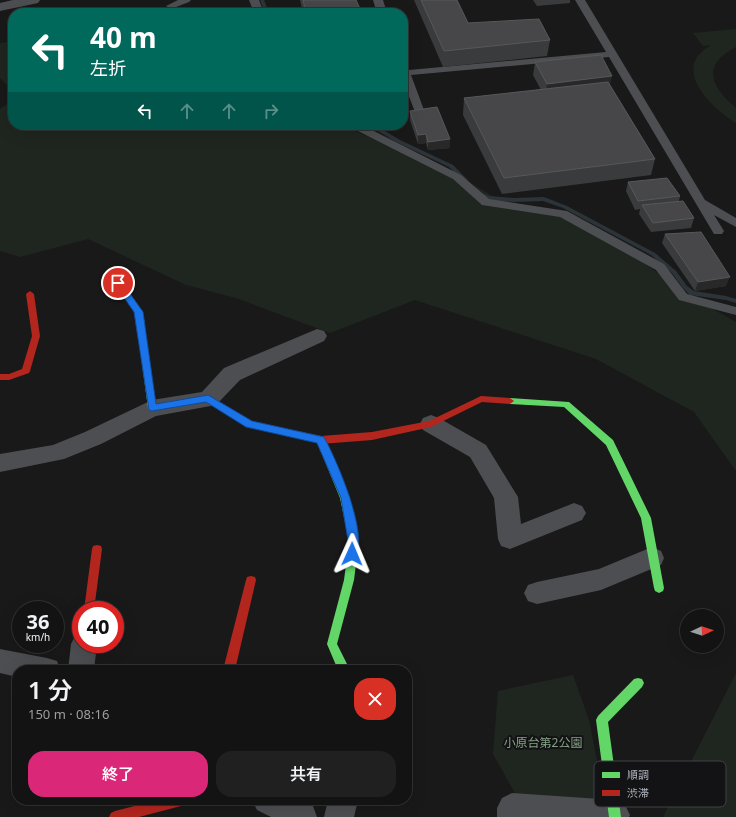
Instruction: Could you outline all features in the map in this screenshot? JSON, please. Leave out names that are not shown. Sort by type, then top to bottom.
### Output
[{"type":"street","points":[[0,7],[33,0]]},
{"type":"street","points":[[118,283],[139,312],[152,408]]},
{"type":"street","points":[[0,377],[9,377],[26,371],[36,336],[30,294]]},
{"type":"street","points":[[0,463],[56,453],[93,438],[152,408],[208,399],[232,374],[317,336]]},
{"type":"street","points":[[208,399],[249,424],[321,440],[372,436],[431,424],[481,399],[566,404],[610,443],[646,518],[652,558],[659,588]]},
{"type":"street","points":[[431,424],[478,451],[506,497],[510,539],[574,513]]},
{"type":"street","points":[[321,440],[345,498],[354,541],[349,580],[332,644],[342,665]]},
{"type":"street","points":[[90,601],[97,549]]},
{"type":"street","points":[[536,593],[601,579],[652,558]]},
{"type":"street","points":[[230,665],[251,580]]},
{"type":"street","points":[[82,665],[83,653]]},
{"type":"street","points":[[0,661],[21,665]]},
{"type":"street","points":[[608,761],[602,720],[638,683]]},
{"type":"street","points":[[115,817],[162,805]]},
{"type":"street","points":[[279,805],[300,814],[302,817]]},
{"type":"street","points":[[339,817],[342,805]]},
{"type":"street","points":[[512,817],[512,808],[615,816]]},
{"type":"lane","points":[[171,6],[186,0]]},
{"type":"lane","points":[[580,0],[718,231]]},
{"type":"lane","points":[[408,71],[612,54]]},
{"type":"lane","points":[[408,81],[419,110]]},
{"type":"lane","points":[[364,130],[456,177],[486,202],[563,214],[660,267],[683,297],[736,311]]},
{"type":"lane","points":[[701,202],[736,223]]},
{"type":"green space","points":[[736,29],[736,47],[725,54],[718,61],[714,68],[713,76],[715,84],[720,92],[736,108],[736,123],[720,112],[704,95],[698,86],[694,76],[694,67],[697,57],[711,45],[703,46],[693,33]]},
{"type":"green space","points":[[8,42],[8,86],[0,78],[0,43]]},
{"type":"green space","points":[[8,103],[8,130],[353,130],[454,173],[499,200],[573,214],[697,300],[736,322],[736,471],[694,412],[596,359],[415,300],[330,333],[236,298],[186,285],[88,239],[20,257],[0,251],[0,109]]},
{"type":"green space","points":[[736,673],[736,817],[663,817],[668,807],[726,807],[726,761],[691,761]]},
{"type":"green space","name":"小原台第2公園","points":[[573,675],[589,720],[597,761],[594,761],[594,800],[516,795],[493,754],[498,691]]},
{"type":"building","points":[[303,0],[356,0],[360,8],[305,8]]},
{"type":"building","points":[[421,0],[457,0],[468,23],[539,19],[550,40],[444,51]]},
{"type":"building","points":[[601,55],[612,76],[547,84],[535,62]]},
{"type":"building","points":[[608,82],[655,159],[504,178],[464,98]]},
{"type":"building","points":[[437,107],[450,139],[428,142],[426,134],[418,135],[410,111]]},
{"type":"building","points":[[667,178],[680,196],[638,201],[628,182]]},
{"type":"building","points":[[683,201],[694,218],[653,223],[642,205]]},
{"type":"building","points":[[701,232],[730,277],[698,282],[665,234]]},
{"type":"waterway","points":[[262,0],[265,8]]},
{"type":"waterway","points":[[379,130],[398,141],[451,166],[465,180]]},
{"type":"waterway","points":[[480,194],[488,198],[514,200],[544,199],[565,207],[653,254],[674,272],[685,287],[692,293],[736,301]]},
{"type":"traffic: fast","points":[[118,283],[139,312],[152,408]]},
{"type":"traffic: fast","points":[[510,401],[566,404],[610,443],[646,518],[659,588]]},
{"type":"traffic: fast","points":[[321,440],[345,498],[354,541],[349,580],[332,644],[342,665]]},
{"type":"traffic: fast","points":[[607,761],[602,720],[638,683]]},
{"type":"traffic: fast","points":[[614,807],[615,817]]},
{"type":"traffic: jam","points":[[0,377],[9,377],[26,371],[36,336],[30,294]]},
{"type":"traffic: jam","points":[[208,399],[249,424],[321,440],[372,436],[431,424],[481,399],[510,401]]},
{"type":"traffic: jam","points":[[90,601],[97,549]]},
{"type":"traffic: jam","points":[[230,665],[251,580]]},
{"type":"traffic: jam","points":[[115,817],[162,805]]},
{"type":"route","points":[[118,283],[139,312],[152,408],[208,399],[249,424],[321,440],[345,498],[354,541],[352,554]]}]
